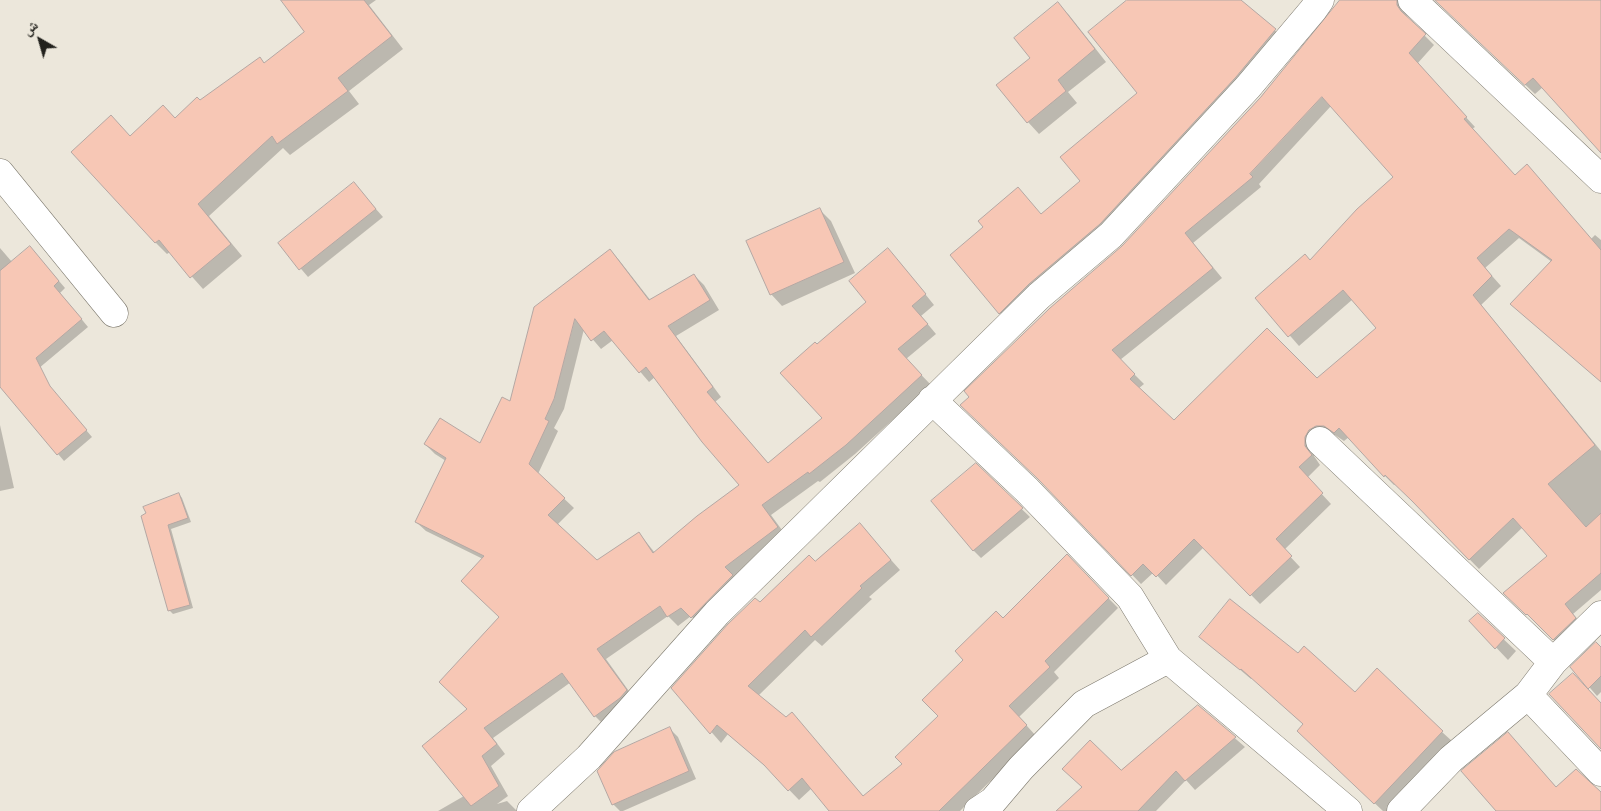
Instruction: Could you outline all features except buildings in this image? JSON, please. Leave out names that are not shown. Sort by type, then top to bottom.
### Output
[{"type":"street","points":[[531,811],[589,757],[717,613],[1039,296],[1111,235],[1248,86],[1320,0]]},
{"type":"street","points":[[1412,0],[1601,179]]},
{"type":"street","points":[[0,173],[114,313]]},
{"type":"street","points":[[932,400],[1027,490],[1130,597],[1168,659],[1348,811]]},
{"type":"street","points":[[1320,441],[1552,662]]},
{"type":"street","points":[[1401,811],[1451,759],[1528,695],[1552,662],[1601,615]]},
{"type":"street","points":[[978,811],[993,801],[1020,768],[1084,704],[1168,659]]},
{"type":"street","points":[[1528,695],[1601,772]]}]
